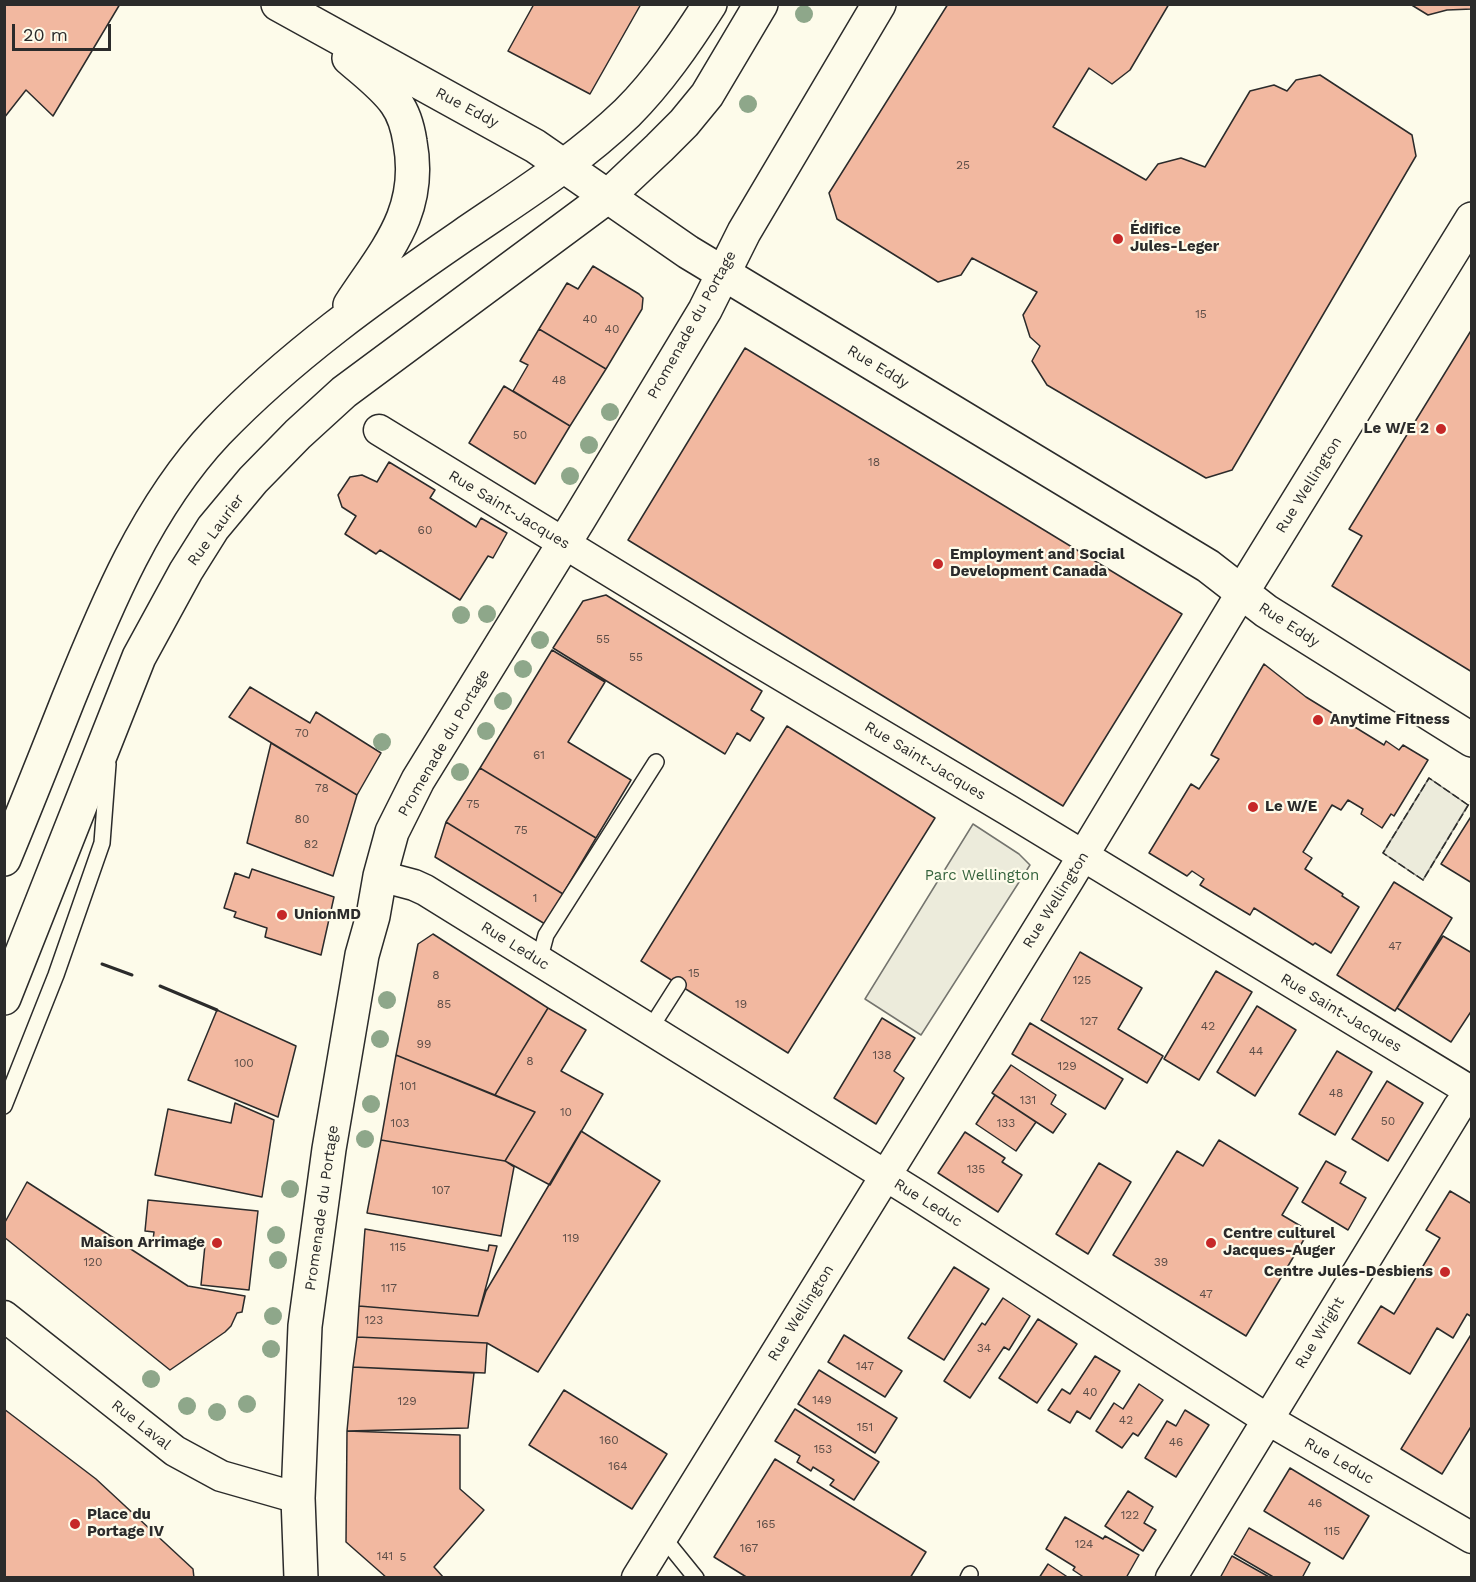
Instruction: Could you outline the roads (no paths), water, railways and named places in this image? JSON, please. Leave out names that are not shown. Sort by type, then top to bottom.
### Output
[{"type":"main road","name":"Rue Eddy","points":[[278,4],[518,136],[566,165],[607,197],[681,247],[1208,566],[1266,611],[1472,740]]},
{"type":"main road","points":[[4,859],[107,605],[138,545],[173,487],[216,434],[269,381],[338,324],[566,165],[626,113],[658,79],[710,4]]},
{"type":"main road","name":"Rue Laurier","points":[[4,998],[139,657],[168,601],[213,528],[253,480],[344,392],[607,197],[684,123],[707,95],[761,4]]},
{"type":"main road","name":"Promenade du Portage","points":[[301,1578],[298,1498],[306,1314],[329,1149],[362,955],[392,832],[418,780],[705,310],[722,272],[879,4]]},
{"type":"main road","points":[[314,24],[396,103],[404,118],[413,157],[413,191],[408,210],[398,232],[338,324]]},
{"type":"main road","name":"Rue Wellington","points":[[1242,592],[1472,219]]},
{"type":"street","name":"Rue Saint-Jacques","points":[[378,430],[1471,1091]]},
{"type":"street","name":"Rue Wellington","points":[[637,1578],[1083,856],[1242,592]]},
{"type":"street","name":"Rue Leduc","points":[[380,876],[425,890],[885,1176],[1267,1419],[1472,1538]]},
{"type":"street","name":"Rue Wright","points":[[1171,1578],[1458,1108],[1471,1091]]},
{"type":"street","name":"Rue Laval","points":[[4,1316],[175,1451],[221,1476],[298,1498]]},
{"type":"lane","points":[[4,1106],[56,975],[102,843],[110,733]]},
{"type":"lane","points":[[539,961],[546,935],[656,762]]},
{"type":"lane","points":[[650,1029],[678,985]]},
{"type":"lane","points":[[662,1536],[696,1578]]},
{"type":"place","name":"Édifice Jules-Leger","points":[[1118,239]]},
{"type":"place","name":"Le W/E 2","points":[[1441,429]]},
{"type":"place","name":"Employment and Social Development Canada","points":[[938,564]]},
{"type":"place","name":"Anytime Fitness","points":[[1318,720]]},
{"type":"place","name":"Le W/E","points":[[1253,807]]},
{"type":"place","name":"UnionMD","points":[[282,915]]},
{"type":"place","name":"Maison Arrimage","points":[[217,1243]]},
{"type":"place","name":"Centre culturel Jacques-Auger","points":[[1211,1243]]},
{"type":"place","name":"Centre Jules-Desbiens","points":[[1445,1272]]},
{"type":"place","name":"Place du Portage IV","points":[[75,1524]]},
{"type":"park label","name":"Parc Wellington","points":[[982,876]]}]
